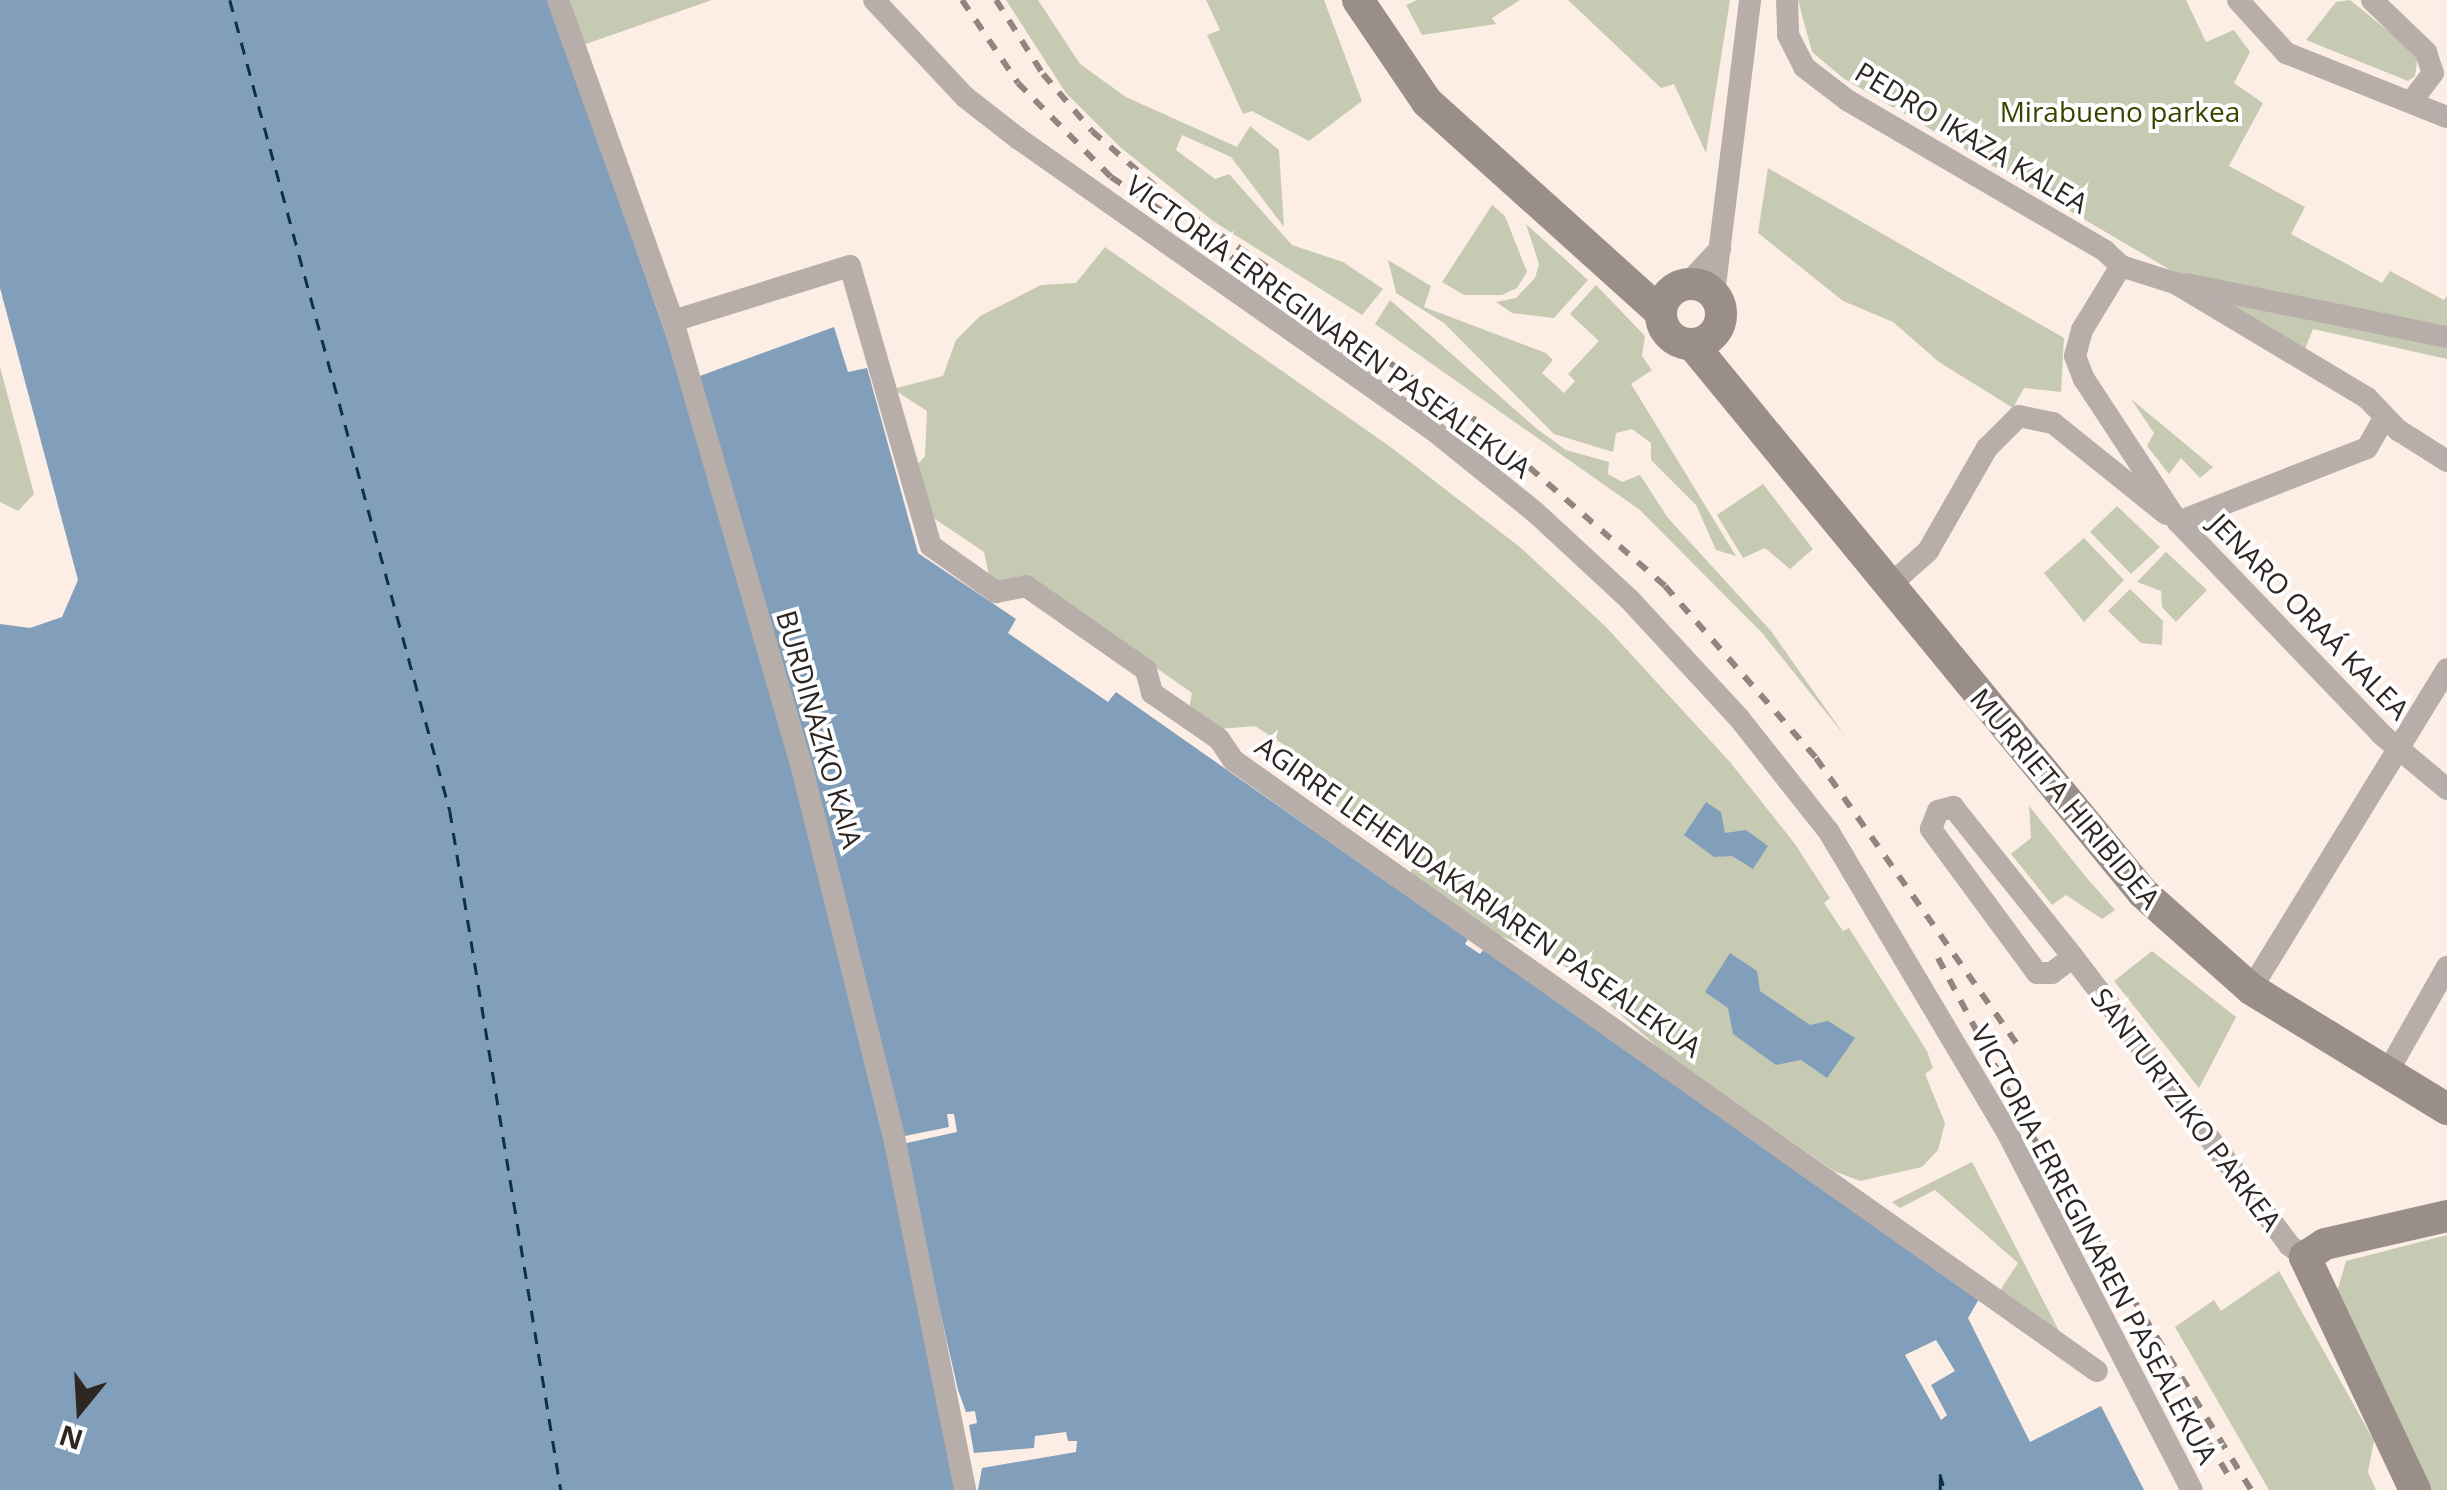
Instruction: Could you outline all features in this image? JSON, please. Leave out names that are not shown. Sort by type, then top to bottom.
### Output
[{"type":"street","name":"BURDINAZKO KAIA","points":[[558,0],[672,321],[849,948],[965,1490]]},
{"type":"street","name":"VICTORIA ERREGINAREN PASEALEKUA","points":[[874,0],[965,96],[1019,139],[1433,430],[1535,512],[1630,600],[1739,718],[1829,832],[2007,1132],[2192,1490]]},
{"type":"street","points":[[1358,0],[1427,102],[1612,266],[1684,294],[1722,310],[1705,336],[1666,332],[1684,294],[1720,249],[1750,0]]},
{"type":"street","name":"PEDRO IKAZA KALEA","points":[[1787,0],[1788,35],[1804,67],[1824,83],[2105,250],[2121,266],[2175,283],[2447,338]]},
{"type":"street","points":[[2238,0],[2286,53],[2322,72],[2413,100],[2447,116]]},
{"type":"street","points":[[2372,0],[2426,52],[2433,73],[2413,100]]},
{"type":"street","name":"AGIRRE LEHENDAKARIAREN PASEALEKUA","points":[[672,321],[850,266],[931,546],[996,592],[1026,586],[1146,670],[1152,694],[1219,740],[1232,760],[2097,1371]]},
{"type":"street","name":"JENARO ORAÁ KALEA","points":[[2121,266],[2082,330],[2075,356],[2178,522]]},
{"type":"street","name":"PEDRO IKAZA KALEA","points":[[2175,283],[2367,398],[2384,419],[2447,461]]},
{"type":"street","name":"MURRIETA HIRIBIDEA","points":[[1705,336],[1752,412],[2143,893],[2251,989],[2447,1109]]},
{"type":"street","name":"JENARO ORAÁ KALEA","points":[[1891,584],[1928,551],[1987,448],[2019,416],[2053,423],[2178,522],[2398,748],[2447,789]]},
{"type":"street","points":[[2178,522],[2367,448],[2384,419]]},
{"type":"street","points":[[2251,989],[2447,669]]},
{"type":"street","name":"SANTURTZIKO PARKEA","points":[[2073,957],[2052,973],[2037,973],[1931,830],[1938,811],[1953,808],[2073,957],[2280,1234],[2306,1256],[2415,1490]]},
{"type":"street","points":[[2387,1073],[2447,967]]},
{"type":"street","points":[[2306,1256],[2325,1244],[2447,1216]]},
{"type":"green space","points":[[566,0],[712,0],[583,45]]},
{"type":"green space","points":[[1006,0],[1038,0],[1080,64],[1126,97],[1237,147],[1250,126],[1279,150],[1284,227],[1231,157],[1182,135],[1176,150],[1215,179],[1229,174],[1292,245],[1343,262],[1383,289],[1362,315],[1213,221],[1120,147],[1066,93]]},
{"type":"green space","points":[[1206,0],[1324,0],[1362,101],[1309,141],[1252,111],[1243,114],[1207,35],[1220,30]]},
{"type":"green space","points":[[1417,0],[1520,0],[1492,18],[1496,24],[1422,35],[1406,5]]},
{"type":"green space","points":[[1568,0],[1730,0],[1706,153],[1674,84],[1661,88]]},
{"type":"green space","name":"Mirabueno parkea","points":[[1798,0],[2186,0],[2206,42],[2234,30],[2250,52],[2234,83],[2263,103],[2229,166],[2305,207],[2291,234],[2382,283],[2390,271],[2444,300],[2447,296],[2447,359],[2313,329],[2305,349],[1843,78],[1812,52]]},
{"type":"green space","points":[[2350,0],[2418,55],[2415,76],[2408,81],[2306,40],[2336,2]]},
{"type":"green space","points":[[1768,168],[2064,338],[2061,392],[2024,388],[2013,408],[1939,362],[1893,322],[1843,301],[1758,233]]},
{"type":"green space","points":[[1492,205],[1505,216],[1527,272],[1517,288],[1502,295],[1464,295],[1442,282]]},
{"type":"green space","points":[[1526,224],[1588,280],[1554,318],[1512,313],[1496,302],[1516,298],[1535,278],[1539,264]]},
{"type":"green space","points":[[1105,247],[1392,448],[1521,548],[1606,627],[1730,762],[1795,844],[1830,898],[1824,903],[1843,931],[1849,928],[1927,1051],[1933,1068],[1925,1074],[1945,1123],[1938,1150],[1922,1167],[1860,1181],[1834,1171],[1661,1050],[1570,970],[1541,950],[1497,935],[1410,873],[1416,863],[1305,784],[1306,759],[1255,726],[1219,729],[1189,709],[1192,693],[1024,575],[998,582],[989,576],[984,552],[932,517],[917,465],[925,456],[927,411],[893,389],[943,376],[956,340],[980,316],[1041,285],[1076,283]]},
{"type":"green space","points":[[1388,260],[1431,286],[1424,307],[1546,353],[1553,360],[1542,373],[1564,393],[1575,381],[1568,374],[1599,341],[1570,314],[1596,285],[1645,336],[1642,356],[1652,370],[1631,384],[1736,556],[1716,550],[1696,505],[1651,460],[1651,443],[1632,429],[1616,433],[1613,452],[1554,434],[1444,323],[1396,293]]},
{"type":"green space","points":[[1390,300],[1566,450],[1609,462],[1608,474],[1622,482],[1640,475],[1668,518],[1771,631],[1845,736],[1763,634],[1640,510],[1375,324]]},
{"type":"green space","points":[[0,367],[34,494],[18,511],[0,502]]},
{"type":"green space","points":[[2131,399],[2213,467],[2200,478],[2181,458],[2169,474],[2147,446],[2154,433]]},
{"type":"green space","points":[[1763,484],[1813,549],[1790,569],[1765,548],[1743,558],[1717,515]]},
{"type":"green space","points":[[2117,506],[2160,547],[2131,574],[2090,532]]},
{"type":"green space","points":[[2084,538],[2124,580],[2084,622],[2044,573]]},
{"type":"green space","points":[[2166,552],[2207,590],[2176,622],[2162,607],[2161,591],[2137,582]]},
{"type":"green space","points":[[2130,589],[2163,621],[2162,645],[2141,643],[2108,611]]},
{"type":"green space","points":[[2029,806],[2115,910],[2102,919],[2066,895],[2052,905],[2011,854],[2031,838]]},
{"type":"green space","points":[[2152,951],[2236,1017],[2199,1088],[2114,981]]},
{"type":"green space","points":[[1972,1162],[2061,1335],[1999,1292],[2018,1263],[1935,1190],[1900,1208],[1892,1202]]},
{"type":"green space","points":[[2447,1235],[2447,1490],[2430,1490],[2334,1302],[2346,1261]]},
{"type":"green space","points":[[2279,1271],[2374,1441],[2368,1472],[2376,1490],[2269,1490],[2175,1327],[2214,1300],[2221,1311]]},
{"type":"water","points":[[0,0],[550,0],[670,347],[781,726],[900,1206],[955,1490],[0,1490],[0,624],[30,628],[62,617],[78,580],[0,288]]},
{"type":"water","points":[[834,327],[848,372],[867,368],[918,553],[1016,619],[1008,633],[1108,702],[1116,692],[1468,939],[1465,944],[1480,954],[1484,949],[1979,1299],[1968,1318],[2030,1442],[2101,1406],[2144,1490],[978,1490],[982,1468],[1076,1452],[1077,1441],[1068,1441],[1066,1432],[1035,1436],[1034,1448],[974,1453],[969,1425],[977,1423],[975,1411],[966,1412],[958,1390],[902,1144],[957,1132],[954,1114],[947,1114],[949,1127],[900,1137],[697,377]]},
{"type":"water","points":[[1706,802],[1721,812],[1725,833],[1746,830],[1768,846],[1753,869],[1732,856],[1714,857],[1684,835]]},
{"type":"water","points":[[1730,953],[1757,971],[1760,991],[1810,1025],[1828,1021],[1855,1038],[1827,1078],[1801,1060],[1776,1065],[1733,1034],[1728,1008],[1705,992]]},
{"type":"pier","points":[[1936,1340],[1955,1371],[1931,1385],[1947,1415],[1941,1420],[1905,1355]]},
{"type":"ferry route","points":[[230,0],[450,811],[561,1490]]},
{"type":"ferry route","points":[[1940,1490],[1940,1474],[1945,1490]]},
{"type":"railway","points":[[962,0],[1018,83],[1111,177],[1475,420],[1665,586],[1816,758],[2018,1045]]},
{"type":"railway","points":[[996,0],[1043,74],[1092,131],[1178,206],[1267,267]]},
{"type":"railway","points":[[1938,958],[2030,1132],[2251,1490]]},
{"type":"railway","points":[[2159,1360],[2231,1480]]}]
